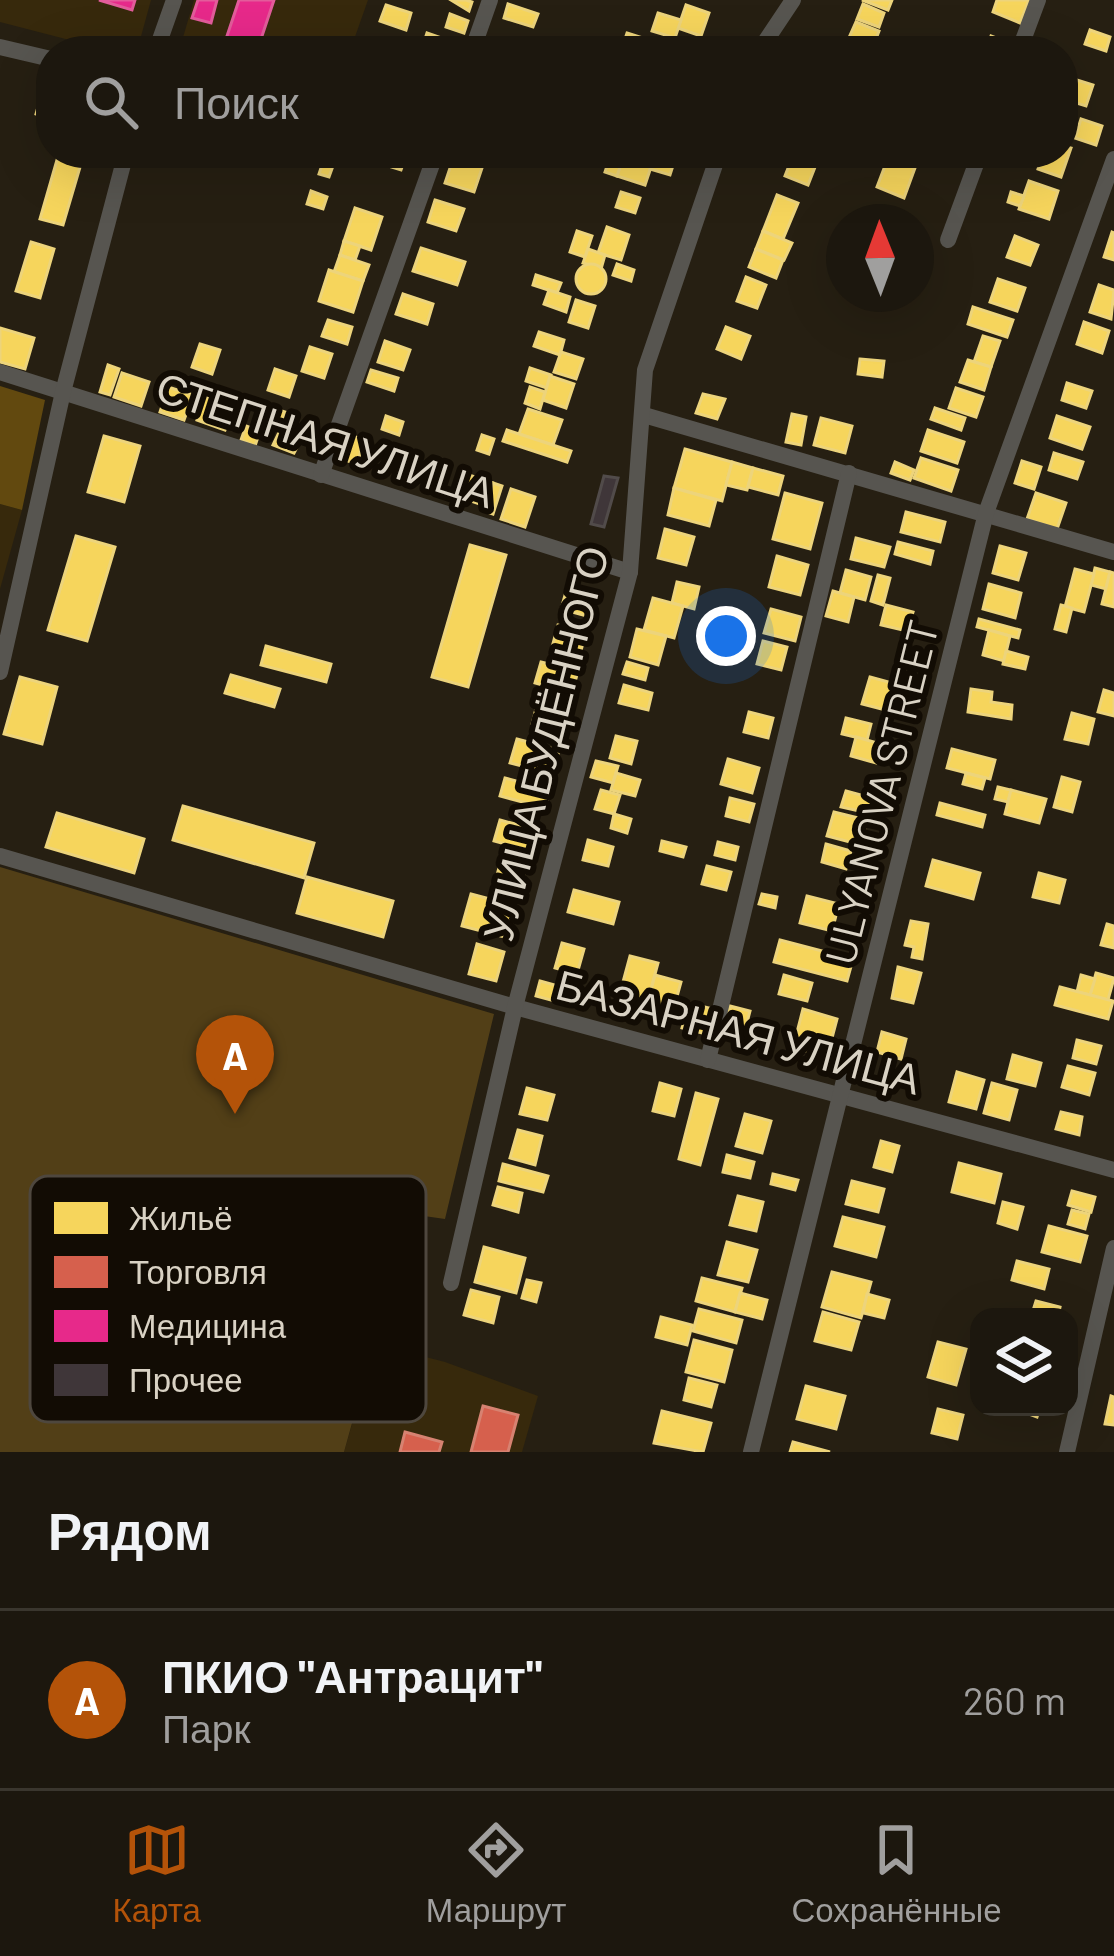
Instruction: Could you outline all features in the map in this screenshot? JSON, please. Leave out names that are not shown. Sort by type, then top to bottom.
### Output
[{"type":"street","points":[[161,36],[174,0]]},
{"type":"street","points":[[477,36],[490,0]]},
{"type":"street","points":[[769,36],[793,0]]},
{"type":"street","points":[[1025,36],[1038,0]]},
{"type":"street","points":[[0,47],[36,55]]},
{"type":"street","name":"ULYANOVA STREET","points":[[751,1452],[986,513],[1114,159]]},
{"type":"street","points":[[0,672],[63,392],[122,168]]},
{"type":"street","points":[[321,475],[431,168]]},
{"type":"street","name":"УЛИЦА БУДЁННОГО","points":[[451,1283],[515,1007],[630,572],[645,370],[714,168]]},
{"type":"street","points":[[948,240],[974,168]]},
{"type":"street","name":"СТЕПНАЯ УЛИЦА","points":[[0,373],[630,572]]},
{"type":"street","points":[[644,415],[1114,552]]},
{"type":"street","points":[[708,1060],[849,473]]},
{"type":"street","name":"БАЗАРНАЯ УЛИЦА","points":[[0,856],[515,1007],[1114,1170]]},
{"type":"street","points":[[1067,1452],[1114,1247]]},
{"type":"shaded area","points":[[0,0],[151,0],[141,36],[54,36],[0,22]]},
{"type":"shaded area","points":[[194,0],[368,0],[355,36],[183,36]]},
{"type":"shaded area","points":[[0,386],[45,400],[22,510],[0,504]]},
{"type":"shaded area","points":[[0,504],[22,510],[0,589]]},
{"type":"shaded area","points":[[0,867],[494,1014],[445,1219],[426,1216],[426,1176],[30,1176],[30,1422],[352,1422],[344,1452],[0,1452]]},
{"type":"shaded area","points":[[426,1357],[538,1396],[522,1452],[344,1452],[353,1422],[426,1422]]},
{"type":"building: Жильё","points":[[451,0],[472,2],[469,11]]},
{"type":"building: Жильё","points":[[862,0],[892,0],[888,10]]},
{"type":"building: Жильё","points":[[997,0],[1029,0],[1020,23],[993,12]]},
{"type":"building: Жильё","points":[[508,4],[538,14],[533,27],[504,18]]},
{"type":"building: Жильё","points":[[863,4],[884,13],[879,27],[857,19]]},
{"type":"building: Жильё","points":[[386,5],[411,13],[406,30],[380,21]]},
{"type":"building: Жильё","points":[[686,5],[709,13],[701,36],[678,28]]},
{"type":"building: Жильё","points":[[658,13],[681,20],[676,36],[652,31]]},
{"type":"building: Жильё","points":[[450,14],[468,21],[464,33],[446,27]]},
{"type":"building: Жильё","points":[[856,22],[879,31],[877,36],[850,36]]},
{"type":"building: Жильё","points":[[1090,30],[1110,37],[1106,51],[1085,44]]},
{"type":"building: Жильё","points":[[1078,80],[1093,85],[1086,106],[1078,104]]},
{"type":"building: Жильё","points":[[1081,119],[1102,126],[1096,145],[1078,139]]},
{"type":"building: Жильё","points":[[55,168],[80,168],[63,225],[40,219]]},
{"type":"building: Жильё","points":[[450,168],[482,168],[474,192],[445,183]]},
{"type":"building: Жильё","points":[[619,168],[651,168],[645,185],[617,176]]},
{"type":"building: Жильё","points":[[788,168],[815,168],[808,185],[785,176]]},
{"type":"building: Жильё","points":[[884,168],[915,168],[904,198],[877,187]]},
{"type":"building: Жильё","points":[[1038,168],[1064,168],[1061,177]]},
{"type":"building: Жильё","points":[[1029,181],[1058,191],[1049,219],[1019,209]]},
{"type":"building: Жильё","points":[[311,191],[327,197],[323,209],[307,204]]},
{"type":"building: Жильё","points":[[621,192],[640,198],[635,213],[616,207]]},
{"type":"building: Жильё","points":[[1011,192],[1024,196],[1020,206],[1008,202]]},
{"type":"building: Жильё","points":[[777,195],[798,203],[783,239],[763,231]]},
{"type":"building: Жильё","points":[[435,200],[464,209],[456,231],[428,222]]},
{"type":"building: Жильё","points":[[355,208],[382,217],[371,250],[344,241]]},
{"type":"building: Жильё","points":[[607,227],[629,235],[621,260],[598,253]]},
{"type":"building: Жильё","points":[[577,231],[592,236],[585,257],[570,252]]},
{"type":"building: Жильё","points":[[763,231],[792,243],[784,260],[756,249]]},
{"type":"building: Жильё","points":[[1114,233],[1114,260],[1104,257]]},
{"type":"building: Жильё","points":[[1015,236],[1038,245],[1030,265],[1007,257]]},
{"type":"building: Жильё","points":[[344,241],[360,246],[355,260],[340,255]]},
{"type":"building: Жильё","points":[[31,242],[54,249],[40,298],[16,291]]},
{"type":"building: Жильё","points":[[421,248],[465,262],[457,285],[413,271]]},
{"type":"building: Жильё","points":[[588,249],[605,255],[601,269],[583,263]]},
{"type":"building: Жильё","points":[[756,249],[783,260],[776,278],[749,267]]},
{"type":"building: Жильё","points":[[340,255],[369,265],[363,281],[334,272]]},
{"type":"building: Жильё","points":[[591,264],[602,268],[606,279],[602,290],[591,294],[580,290],[576,279],[580,268]]},
{"type":"building: Жильё","points":[[617,264],[634,270],[631,281],[613,275]]},
{"type":"building: Жильё","points":[[329,270],[363,281],[353,312],[319,301]]},
{"type":"building: Жильё","points":[[536,275],[561,283],[557,293],[533,285]]},
{"type":"building: Жильё","points":[[746,277],[766,285],[757,308],[737,301]]},
{"type":"building: Жильё","points":[[998,279],[1025,288],[1017,311],[990,302]]},
{"type":"building: Жильё","points":[[1099,285],[1114,290],[1111,319],[1090,312]]},
{"type":"building: Жильё","points":[[549,290],[570,297],[566,312],[544,304]]},
{"type":"building: Жильё","points":[[403,294],[433,304],[427,324],[396,314]]},
{"type":"building: Жильё","points":[[576,300],[595,306],[588,328],[569,322]]},
{"type":"building: Жильё","points":[[973,307],[1013,320],[1007,337],[968,324]]},
{"type":"building: Жильё","points":[[328,320],[352,327],[347,344],[322,336]]},
{"type":"building: Жильё","points":[[1084,322],[1109,331],[1102,353],[1077,344]]},
{"type":"building: Жильё","points":[[726,327],[750,336],[741,359],[717,349]]},
{"type":"building: Жильё","points":[[0,328],[34,338],[25,369],[0,362]]},
{"type":"building: Жильё","points":[[539,332],[564,340],[560,355],[534,346]]},
{"type":"building: Жильё","points":[[983,336],[1000,341],[991,367],[974,362]]},
{"type":"building: Жильё","points":[[385,341],[410,350],[403,370],[378,362]]},
{"type":"building: Жильё","points":[[200,344],[220,350],[212,374],[192,367]]},
{"type":"building: Жильё","points":[[310,347],[332,354],[324,378],[302,371]]},
{"type":"building: Жильё","points":[[561,352],[583,359],[576,379],[554,372]]},
{"type":"building: Жильё","points":[[860,359],[884,361],[882,377],[858,374]]},
{"type":"building: Жильё","points":[[968,360],[991,367],[984,390],[960,382]]},
{"type":"building: Жильё","points":[[108,365],[119,369],[110,395],[100,392]]},
{"type":"building: Жильё","points":[[530,368],[551,375],[547,388],[526,381]]},
{"type":"building: Жильё","points":[[275,369],[296,376],[289,397],[268,390]]},
{"type":"building: Жильё","points":[[371,370],[398,378],[394,391],[367,382]]},
{"type":"building: Жильё","points":[[122,373],[149,382],[141,406],[114,397]]},
{"type":"building: Жильё","points":[[550,376],[574,384],[566,408],[543,400]]},
{"type":"building: Жильё","points":[[1067,383],[1092,391],[1086,408],[1062,400]]},
{"type":"building: Жильё","points":[[168,387],[193,395],[184,420],[160,412]]},
{"type":"building: Жильё","points":[[530,387],[545,392],[540,409],[525,403]]},
{"type":"building: Жильё","points":[[956,388],[983,397],[976,417],[949,408]]},
{"type":"building: Жильё","points":[[703,394],[725,399],[717,419],[696,413]]},
{"type":"building: Жильё","points":[[205,397],[233,406],[225,430],[197,420]]},
{"type":"building: Жильё","points":[[266,406],[285,412],[280,427],[262,421]]},
{"type":"building: Жильё","points":[[935,408],[965,418],[961,430],[931,419]]},
{"type":"building: Жильё","points":[[528,409],[562,420],[553,445],[519,434]]},
{"type":"building: Жильё","points":[[792,414],[806,417],[801,445],[786,442]]},
{"type":"building: Жильё","points":[[386,416],[403,422],[399,435],[382,429]]},
{"type":"building: Жильё","points":[[1057,416],[1090,427],[1082,449],[1050,438]]},
{"type":"building: Жильё","points":[[821,418],[852,426],[845,453],[814,445]]},
{"type":"building: Жильё","points":[[283,424],[306,430],[294,453],[273,445]]},
{"type":"building: Жильё","points":[[246,426],[260,431],[255,446],[241,440]]},
{"type":"building: Жильё","points":[[507,430],[571,451],[567,462],[503,441]]},
{"type":"building: Жильё","points":[[928,430],[964,442],[957,463],[921,451]]},
{"type":"building: Жильё","points":[[350,435],[364,440],[357,464],[342,459]]},
{"type":"building: Жильё","points":[[482,435],[494,439],[489,454],[477,450]]},
{"type":"building: Жильё","points":[[104,436],[140,446],[124,502],[88,492]]},
{"type":"building: Жильё","points":[[685,449],[732,462],[722,501],[674,488]]},
{"type":"building: Жильё","points":[[1054,453],[1083,462],[1077,479],[1049,470]]},
{"type":"building: Жильё","points":[[921,458],[958,470],[951,491],[914,478]]},
{"type":"building: Жильё","points":[[1022,461],[1041,467],[1034,489],[1015,483]]},
{"type":"building: Жильё","points":[[732,462],[753,468],[747,490],[726,485]]},
{"type":"building: Жильё","points":[[895,462],[914,470],[910,480],[891,473]]},
{"type":"building: Жильё","points":[[753,468],[783,476],[778,495],[748,487]]},
{"type":"building: Жильё","points":[[463,473],[493,483],[486,506],[456,496]]},
{"type":"building: Жильё","points":[[493,483],[502,486],[493,514],[484,511]]},
{"type":"building: Жильё","points":[[674,488],[716,500],[709,526],[668,515]]},
{"type":"building: Жильё","points":[[511,489],[535,497],[525,527],[501,519]]},
{"type":"building: Жильё","points":[[785,493],[822,503],[810,549],[773,539]]},
{"type":"building: Жильё","points":[[1036,493],[1066,503],[1057,529],[1027,519]]},
{"type":"building: Жильё","points":[[906,512],[945,522],[940,542],[901,532]]},
{"type":"building: Жильё","points":[[665,529],[694,537],[686,565],[658,558]]},
{"type":"building: Жильё","points":[[76,536],[115,547],[87,641],[48,630]]},
{"type":"building: Жильё","points":[[856,538],[890,547],[884,567],[851,559]]},
{"type":"building: Жильё","points":[[898,542],[933,551],[930,564],[895,554]]},
{"type":"building: Жильё","points":[[470,545],[506,555],[468,687],[432,677]]},
{"type":"building: Жильё","points":[[1000,546],[1026,553],[1018,580],[993,573]]},
{"type":"building: Жильё","points":[[777,556],[808,565],[800,595],[769,587]]},
{"type":"building: Жильё","points":[[1095,568],[1110,572],[1106,589],[1091,585]]},
{"type":"building: Жильё","points":[[1075,569],[1094,574],[1084,612],[1065,607]]},
{"type":"building: Жильё","points":[[846,570],[871,577],[865,600],[840,593]]},
{"type":"building: Жильё","points":[[1110,572],[1114,573],[1114,607],[1102,604]]},
{"type":"building: Жильё","points":[[878,575],[890,578],[883,605],[871,601]]},
{"type":"building: Жильё","points":[[677,582],[699,587],[694,609],[672,603]]},
{"type":"building: Жильё","points":[[989,584],[1021,593],[1015,618],[983,609]]},
{"type":"building: Жильё","points":[[568,585],[597,592],[590,617],[561,609]]},
{"type":"building: Жильё","points":[[833,591],[854,597],[848,622],[826,616]]},
{"type":"building: Жильё","points":[[653,598],[683,606],[674,638],[644,630]]},
{"type":"building: Жильё","points":[[886,605],[913,612],[907,631],[881,625]]},
{"type":"building: Жильё","points":[[1061,605],[1072,608],[1066,632],[1055,629]]},
{"type":"building: Жильё","points":[[771,609],[801,617],[795,641],[764,633]]},
{"type":"building: Жильё","points":[[979,619],[1020,630],[1018,638],[977,627]]},
{"type":"building: Жильё","points":[[558,625],[586,632],[579,658],[551,651]]},
{"type":"building: Жильё","points":[[637,629],[666,636],[658,665],[630,657]]},
{"type":"building: Жильё","points":[[989,630],[1010,636],[1004,661],[983,655]]},
{"type":"building: Жильё","points":[[763,641],[787,647],[781,670],[757,664]]},
{"type":"building: Жильё","points":[[266,646],[331,664],[326,682],[261,665]]},
{"type":"building: Жильё","points":[[1006,651],[1028,657],[1025,669],[1003,664]]},
{"type":"building: Жильё","points":[[541,662],[578,671],[572,693],[535,683]]},
{"type":"building: Жильё","points":[[627,662],[648,668],[645,680],[623,674]]},
{"type":"building: Жильё","points":[[231,675],[280,689],[274,707],[225,693]]},
{"type":"building: Жильё","points":[[20,677],[57,687],[42,744],[4,734]]},
{"type":"building: Жильё","points":[[870,677],[896,684],[889,711],[862,704]]},
{"type":"building: Жильё","points":[[624,685],[652,693],[648,710],[619,703]]},
{"type":"building: Жильё","points":[[971,689],[992,692],[991,702],[1012,705],[1011,719],[968,712]]},
{"type":"building: Жильё","points":[[1104,690],[1114,693],[1114,716],[1098,712]]},
{"type":"building: Жильё","points":[[538,701],[568,709],[562,732],[532,724]]},
{"type":"building: Жильё","points":[[749,712],[773,718],[768,738],[744,732]]},
{"type":"building: Жильё","points":[[1072,713],[1094,719],[1088,744],[1065,739]]},
{"type":"building: Жильё","points":[[846,718],[871,724],[867,740],[842,734]]},
{"type":"building: Жильё","points":[[616,736],[637,741],[631,764],[610,758]]},
{"type":"building: Жильё","points":[[856,737],[881,744],[876,763],[851,756]]},
{"type":"building: Жильё","points":[[517,739],[559,750],[553,774],[510,763]]},
{"type":"building: Жильё","points":[[952,749],[995,760],[990,779],[947,768]]},
{"type":"building: Жильё","points":[[728,759],[759,768],[752,793],[721,784]]},
{"type":"building: Жильё","points":[[596,761],[618,766],[613,783],[591,777]]},
{"type":"building: Жильё","points":[[616,773],[640,780],[635,796],[611,790]]},
{"type":"building: Жильё","points":[[966,773],[985,778],[982,789],[963,784]]},
{"type":"building: Жильё","points":[[1062,777],[1080,782],[1072,812],[1054,807]]},
{"type":"building: Жильё","points":[[505,778],[550,790],[545,808],[500,796]]},
{"type":"building: Жильё","points":[[998,787],[1011,790],[1008,802],[995,799]]},
{"type":"building: Жильё","points":[[601,790],[620,795],[614,814],[595,809]]},
{"type":"building: Жильё","points":[[1011,790],[1046,799],[1039,823],[1005,814]]},
{"type":"building: Жильё","points":[[846,791],[872,798],[868,813],[841,807]]},
{"type":"building: Жильё","points":[[730,798],[754,804],[749,822],[726,816]]},
{"type":"building: Жильё","points":[[940,803],[985,815],[982,827],[937,815]]},
{"type":"building: Жильё","points":[[183,806],[314,843],[304,878],[173,840]]},
{"type":"building: Жильё","points":[[834,812],[867,820],[861,845],[827,836]]},
{"type":"building: Жильё","points":[[57,813],[144,839],[134,873],[46,847]]},
{"type":"building: Жильё","points":[[614,814],[631,819],[627,833],[611,828]]},
{"type":"building: Жильё","points":[[500,820],[541,831],[535,852],[494,841]]},
{"type":"building: Жильё","points":[[588,840],[613,847],[608,866],[583,860]]},
{"type":"building: Жильё","points":[[662,841],[686,847],[683,857],[660,851]]},
{"type":"building: Жильё","points":[[718,842],[738,847],[735,860],[715,855]]},
{"type":"building: Жильё","points":[[826,844],[851,851],[846,869],[822,862]]},
{"type":"building: Жильё","points":[[501,860],[526,867],[518,897],[493,890]]},
{"type":"building: Жильё","points":[[933,860],[980,873],[973,899],[926,886]]},
{"type":"building: Жильё","points":[[707,866],[731,872],[726,890],[702,884]]},
{"type":"building: Жильё","points":[[1039,873],[1065,880],[1059,903],[1033,897]]},
{"type":"building: Жильё","points":[[307,877],[393,901],[383,937],[297,913]]},
{"type":"building: Жильё","points":[[574,890],[619,902],[613,924],[568,912]]},
{"type":"building: Жильё","points":[[471,894],[516,906],[508,938],[462,926]]},
{"type":"building: Жильё","points":[[762,894],[777,897],[775,908],[759,904]]},
{"type":"building: Жильё","points":[[807,896],[839,904],[832,931],[800,923]]},
{"type":"building: Жильё","points":[[911,921],[928,924],[922,959],[912,957],[914,947],[905,945]]},
{"type":"building: Жильё","points":[[1107,924],[1114,926],[1114,948],[1101,945]]},
{"type":"building: Жильё","points":[[780,940],[853,959],[847,981],[774,962]]},
{"type":"building: Жильё","points":[[562,943],[584,949],[577,974],[555,968]]},
{"type":"building: Жильё","points":[[477,944],[504,952],[496,981],[469,974]]},
{"type":"building: Жильё","points":[[630,956],[658,963],[644,1015],[616,1008]]},
{"type":"building: Жильё","points":[[898,967],[921,973],[913,1003],[892,998]]},
{"type":"building: Жильё","points":[[1096,973],[1114,978],[1108,1000],[1090,995]]},
{"type":"building: Жильё","points":[[655,975],[681,982],[670,1022],[644,1015]]},
{"type":"building: Жильё","points":[[784,975],[812,983],[807,1001],[779,994]]},
{"type":"building: Жильё","points":[[1081,975],[1095,979],[1090,995],[1077,992]]},
{"type":"building: Жильё","points":[[540,981],[562,987],[558,1002],[536,996]]},
{"type":"building: Жильё","points":[[1060,987],[1113,1001],[1108,1019],[1055,1005]]},
{"type":"building: Жильё","points":[[689,1003],[713,1009],[706,1034],[682,1028]]},
{"type":"building: Жильё","points":[[730,1006],[750,1011],[742,1042],[722,1037]]},
{"type":"building: Жильё","points":[[803,1009],[837,1019],[827,1057],[793,1048]]},
{"type":"building: Жильё","points":[[882,1032],[906,1039],[901,1059],[877,1052]]},
{"type":"building: Жильё","points":[[1077,1040],[1101,1046],[1096,1064],[1073,1058]]},
{"type":"building: Жильё","points":[[1013,1055],[1041,1063],[1035,1086],[1007,1079]]},
{"type":"building: Жильё","points":[[1068,1066],[1095,1073],[1089,1095],[1062,1087]]},
{"type":"building: Жильё","points":[[957,1072],[984,1080],[976,1109],[949,1102]]},
{"type":"building: Жильё","points":[[660,1083],[681,1089],[674,1116],[653,1111]]},
{"type":"building: Жильё","points":[[992,1083],[1017,1090],[1009,1120],[984,1113]]},
{"type":"building: Жильё","points":[[527,1088],[554,1095],[547,1120],[520,1114]]},
{"type":"building: Жильё","points":[[696,1093],[718,1099],[700,1165],[679,1159]]},
{"type":"building: Жильё","points":[[1061,1112],[1082,1117],[1079,1135],[1056,1129]]},
{"type":"building: Жильё","points":[[745,1114],[771,1121],[762,1153],[736,1146]]},
{"type":"building: Жильё","points":[[518,1130],[542,1136],[535,1165],[510,1158]]},
{"type":"building: Жильё","points":[[881,1141],[899,1146],[892,1172],[874,1167]]},
{"type":"building: Жильё","points":[[727,1155],[754,1162],[750,1178],[723,1172]]},
{"type":"building: Жильё","points":[[959,1163],[1001,1174],[994,1203],[952,1192]]},
{"type":"building: Жильё","points":[[503,1164],[548,1176],[543,1192],[499,1181]]},
{"type":"building: Жильё","points":[[773,1174],[798,1180],[795,1190],[771,1184]]},
{"type":"building: Жильё","points":[[852,1181],[884,1189],[878,1212],[846,1204]]},
{"type":"building: Жильё","points":[[498,1187],[522,1193],[518,1212],[493,1205]]},
{"type":"building: Жильё","points":[[1072,1191],[1095,1197],[1091,1212],[1068,1205]]},
{"type":"building: Жильё","points":[[738,1196],[763,1202],[756,1231],[730,1225]]},
{"type":"building: Жильё","points":[[1003,1202],[1023,1207],[1017,1229],[998,1223]]},
{"type":"building: Жильё","points":[[1072,1210],[1089,1214],[1085,1229],[1068,1224]]},
{"type":"building: Жильё","points":[[843,1217],[884,1227],[876,1257],[835,1246]]},
{"type":"building: Жильё","points":[[1049,1226],[1087,1236],[1080,1262],[1042,1252]]},
{"type":"building: Жильё","points":[[727,1242],[757,1250],[748,1282],[718,1275]]},
{"type":"building: Жильё","points":[[484,1247],[525,1258],[516,1293],[475,1282]]},
{"type":"building: Жильё","points":[[1017,1261],[1049,1269],[1044,1289],[1012,1280]]},
{"type":"building: Жильё","points":[[832,1272],[871,1282],[861,1318],[822,1307]]},
{"type":"building: Жильё","points":[[702,1278],[742,1288],[735,1312],[696,1301]]},
{"type":"building: Жильё","points":[[527,1280],[541,1283],[536,1302],[522,1298]]},
{"type":"building: Жильё","points":[[471,1290],[499,1297],[493,1323],[464,1315]]},
{"type":"building: Жильё","points":[[740,1293],[767,1300],[762,1319],[735,1312]]},
{"type":"building: Жильё","points":[[867,1294],[889,1300],[884,1318],[863,1313]]},
{"type":"building: Жильё","points":[[1036,1301],[1060,1307],[1060,1308],[1034,1308]]},
{"type":"building: Жильё","points":[[699,1309],[742,1320],[736,1343],[693,1331]]},
{"type":"building: Жильё","points":[[823,1312],[859,1322],[851,1350],[815,1341]]},
{"type":"building: Жильё","points":[[661,1317],[692,1325],[687,1345],[656,1337]]},
{"type":"building: Жильё","points":[[694,1340],[732,1350],[724,1382],[686,1372]]},
{"type":"building: Жильё","points":[[938,1342],[966,1349],[956,1385],[928,1377]]},
{"type":"building: Жильё","points":[[689,1378],[717,1385],[711,1407],[684,1400]]},
{"type":"building: Жильё","points":[[806,1386],[845,1396],[836,1429],[797,1419]]},
{"type":"building: Жильё","points":[[1114,1397],[1114,1425],[1105,1424]]},
{"type":"building: Жильё","points":[[938,1409],[963,1415],[957,1439],[932,1433]]},
{"type":"building: Жильё","points":[[662,1411],[711,1423],[703,1452],[654,1443]]},
{"type":"building: Жильё","points":[[793,1442],[830,1452],[790,1452]]},
{"type":"building: Торговля","points":[[483,1406],[518,1415],[508,1452],[471,1452]]},
{"type":"building: Торговля","points":[[405,1432],[442,1442],[439,1452],[400,1452]]},
{"type":"building: Медицина","points":[[99,0],[135,0],[132,10]]},
{"type":"building: Медицина","points":[[198,0],[217,0],[211,23],[192,18]]},
{"type":"building: Медицина","points":[[239,0],[274,0],[262,36],[227,36]]},
{"type":"building: Прочее","points":[[604,476],[618,478],[604,527],[591,524]]},
{"type":"place","name":"ПКИО \"Антрацит\"","points":[[235,1114]]}]
